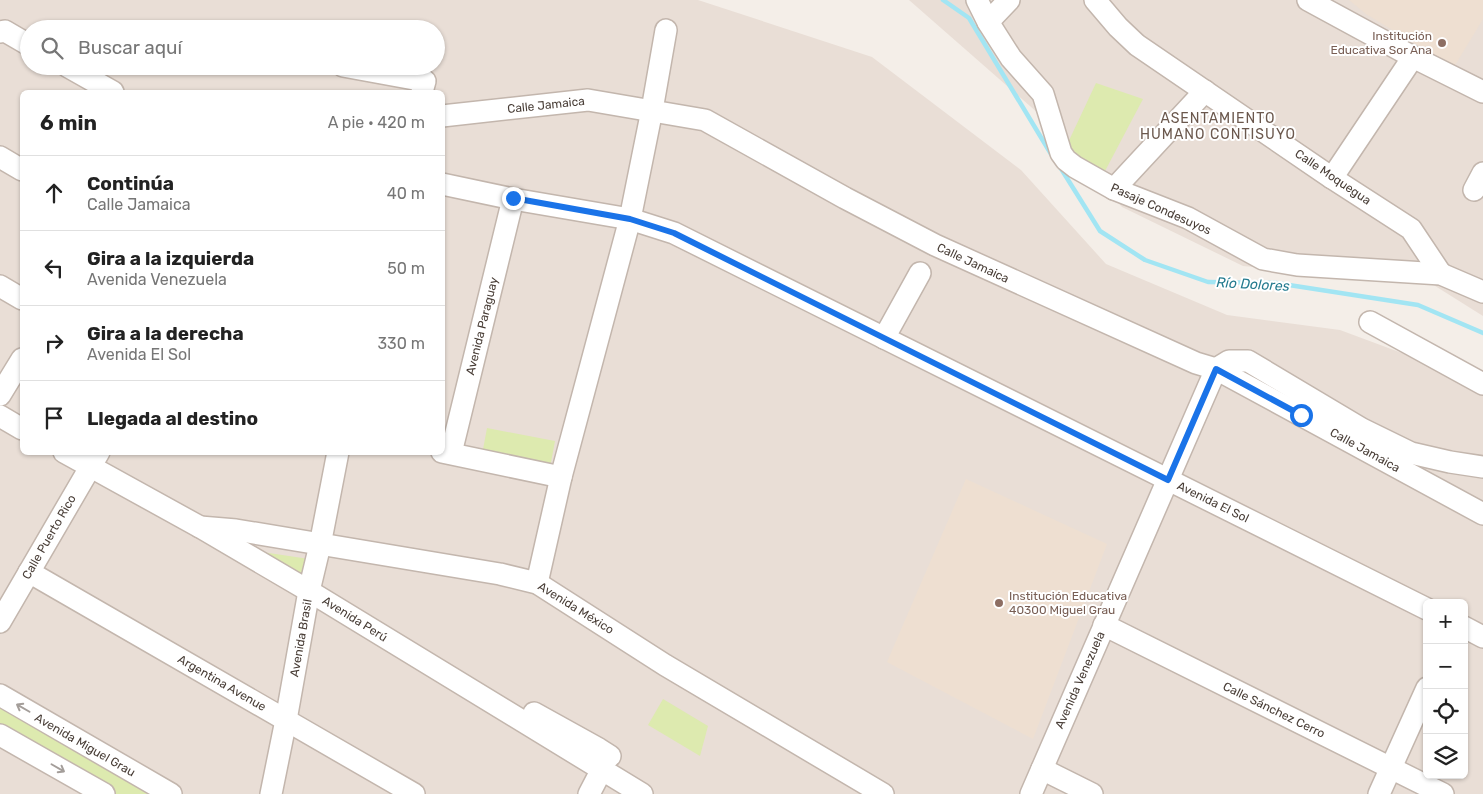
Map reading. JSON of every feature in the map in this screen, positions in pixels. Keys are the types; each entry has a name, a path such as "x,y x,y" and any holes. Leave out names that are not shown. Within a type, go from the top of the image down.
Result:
{"street":[{"name":"Pasaje Condesuyos","path":"977,0 988,22 1011,58 1043,94 1056,139 1066,160 1075,167 1114,189 1188,218 1263,259 1297,266 1441,274"},
{"path":"988,22 1009,0"},
{"name":"Calle Moquegua","path":"1095,0 1118,27 1138,45 1411,230 1441,274"},
{"path":"1308,0 1413,57 1483,92"},
{"path":"537,583 561,478 630,219 666,30"},
{"path":"0,32 5,31 20,40"},
{"path":"1332,178 1413,57"},
{"path":"83,75 109,90"},
{"path":"377,75 423,87"},
{"path":"1114,189 1205,91"},
{"name":"Calle Jamaica","path":"445,116 588,100 705,120 845,198 935,245 1187,359 1216,369 1483,514"},
{"path":"0,157 20,169"},
{"name":"Avenida El Sol","path":"445,185 630,219 674,233 1423,606"},
{"name":"Avenida Paraguay","path":"447,452 513,198"},
{"path":"884,338 920,273"},
{"path":"1441,274 1483,292"},
{"path":"0,286 20,298"},
{"path":"1370,322 1483,384"},
{"path":"1216,369 1229,361 1248,361 1362,429 1411,453 1483,467"},
{"path":"0,396 20,362"},
{"name":"Avenida Venezuela","path":"1031,794 1216,369"},
{"path":"0,416 20,428"},
{"path":"447,452 561,478"},
{"name":"Avenida Perú","path":"75,455 94,460 200,527 469,689 509,700 599,749 605,763"},
{"name":"Avenida Brasil","path":"271,794 309,591 337,455"},
{"name":"Calle Puerto Rico","path":"0,622 94,460"},
{"name":"Avenida México","path":"200,527 236,530 500,574 537,583 665,665 883,794"},
{"name":"Argentina Avenue","path":"29,572 414,794"},
{"name":"Calle Sánchez Cerro","path":"1104,625 1443,794"},
{"path":"1468,629 1483,636"},
{"path":"1379,794 1427,689"},
{"name":"Avenida Miguel Grau","path":"0,695 171,794"},
{"path":"0,735 104,794"},
{"path":"589,794 605,763 642,794"},
{"path":"1042,769 1092,794"}],"shaded area":[{"path":"0,0 698,0 872,57 1021,170 1106,264 1227,315 1340,330 1453,372 1483,388 1483,794 0,794"},
{"path":"909,0 1483,0 1483,316 1432,284 1243,266 1122,207 1039,114"},
{"name":"Institución Educativa Sor Ana","path":"1349,0 1483,0 1483,19 1454,67 1366,14"},
{"name":"Institución Educativa 40300 Miguel Grau","path":"966,479 1107,544 1033,739 887,662"}],"green space":[{"path":"1096,83 1143,99 1104,173 1065,149"},
{"path":"487,428 555,441 549,473 481,460"},
{"path":"249,550 309,559 304,585"},
{"path":"663,699 708,726 700,756 648,725"},
{"path":"0,706 154,794 116,794 0,727"}],"waterway":[{"name":"Río Dolores","path":"943,0 969,18 1051,154"},
{"name":"Río Dolores","path":"1060,167 1100,231 1145,260 1208,282 1276,283 1418,305 1483,333"}],"place":[{"name":"Institución Educativa Sor Ana","path":"1442,43"},
{"name":"Institución Educativa 40300 Miguel Grau","path":"999,603"}],"district":[{"name":"ASENTAMIENTO HUMANO CONTISUYO","path":"1218,126"}],"route":[{"path":"513,198 630,219 674,233 1168,480 1216,369 1301,415"}]}
